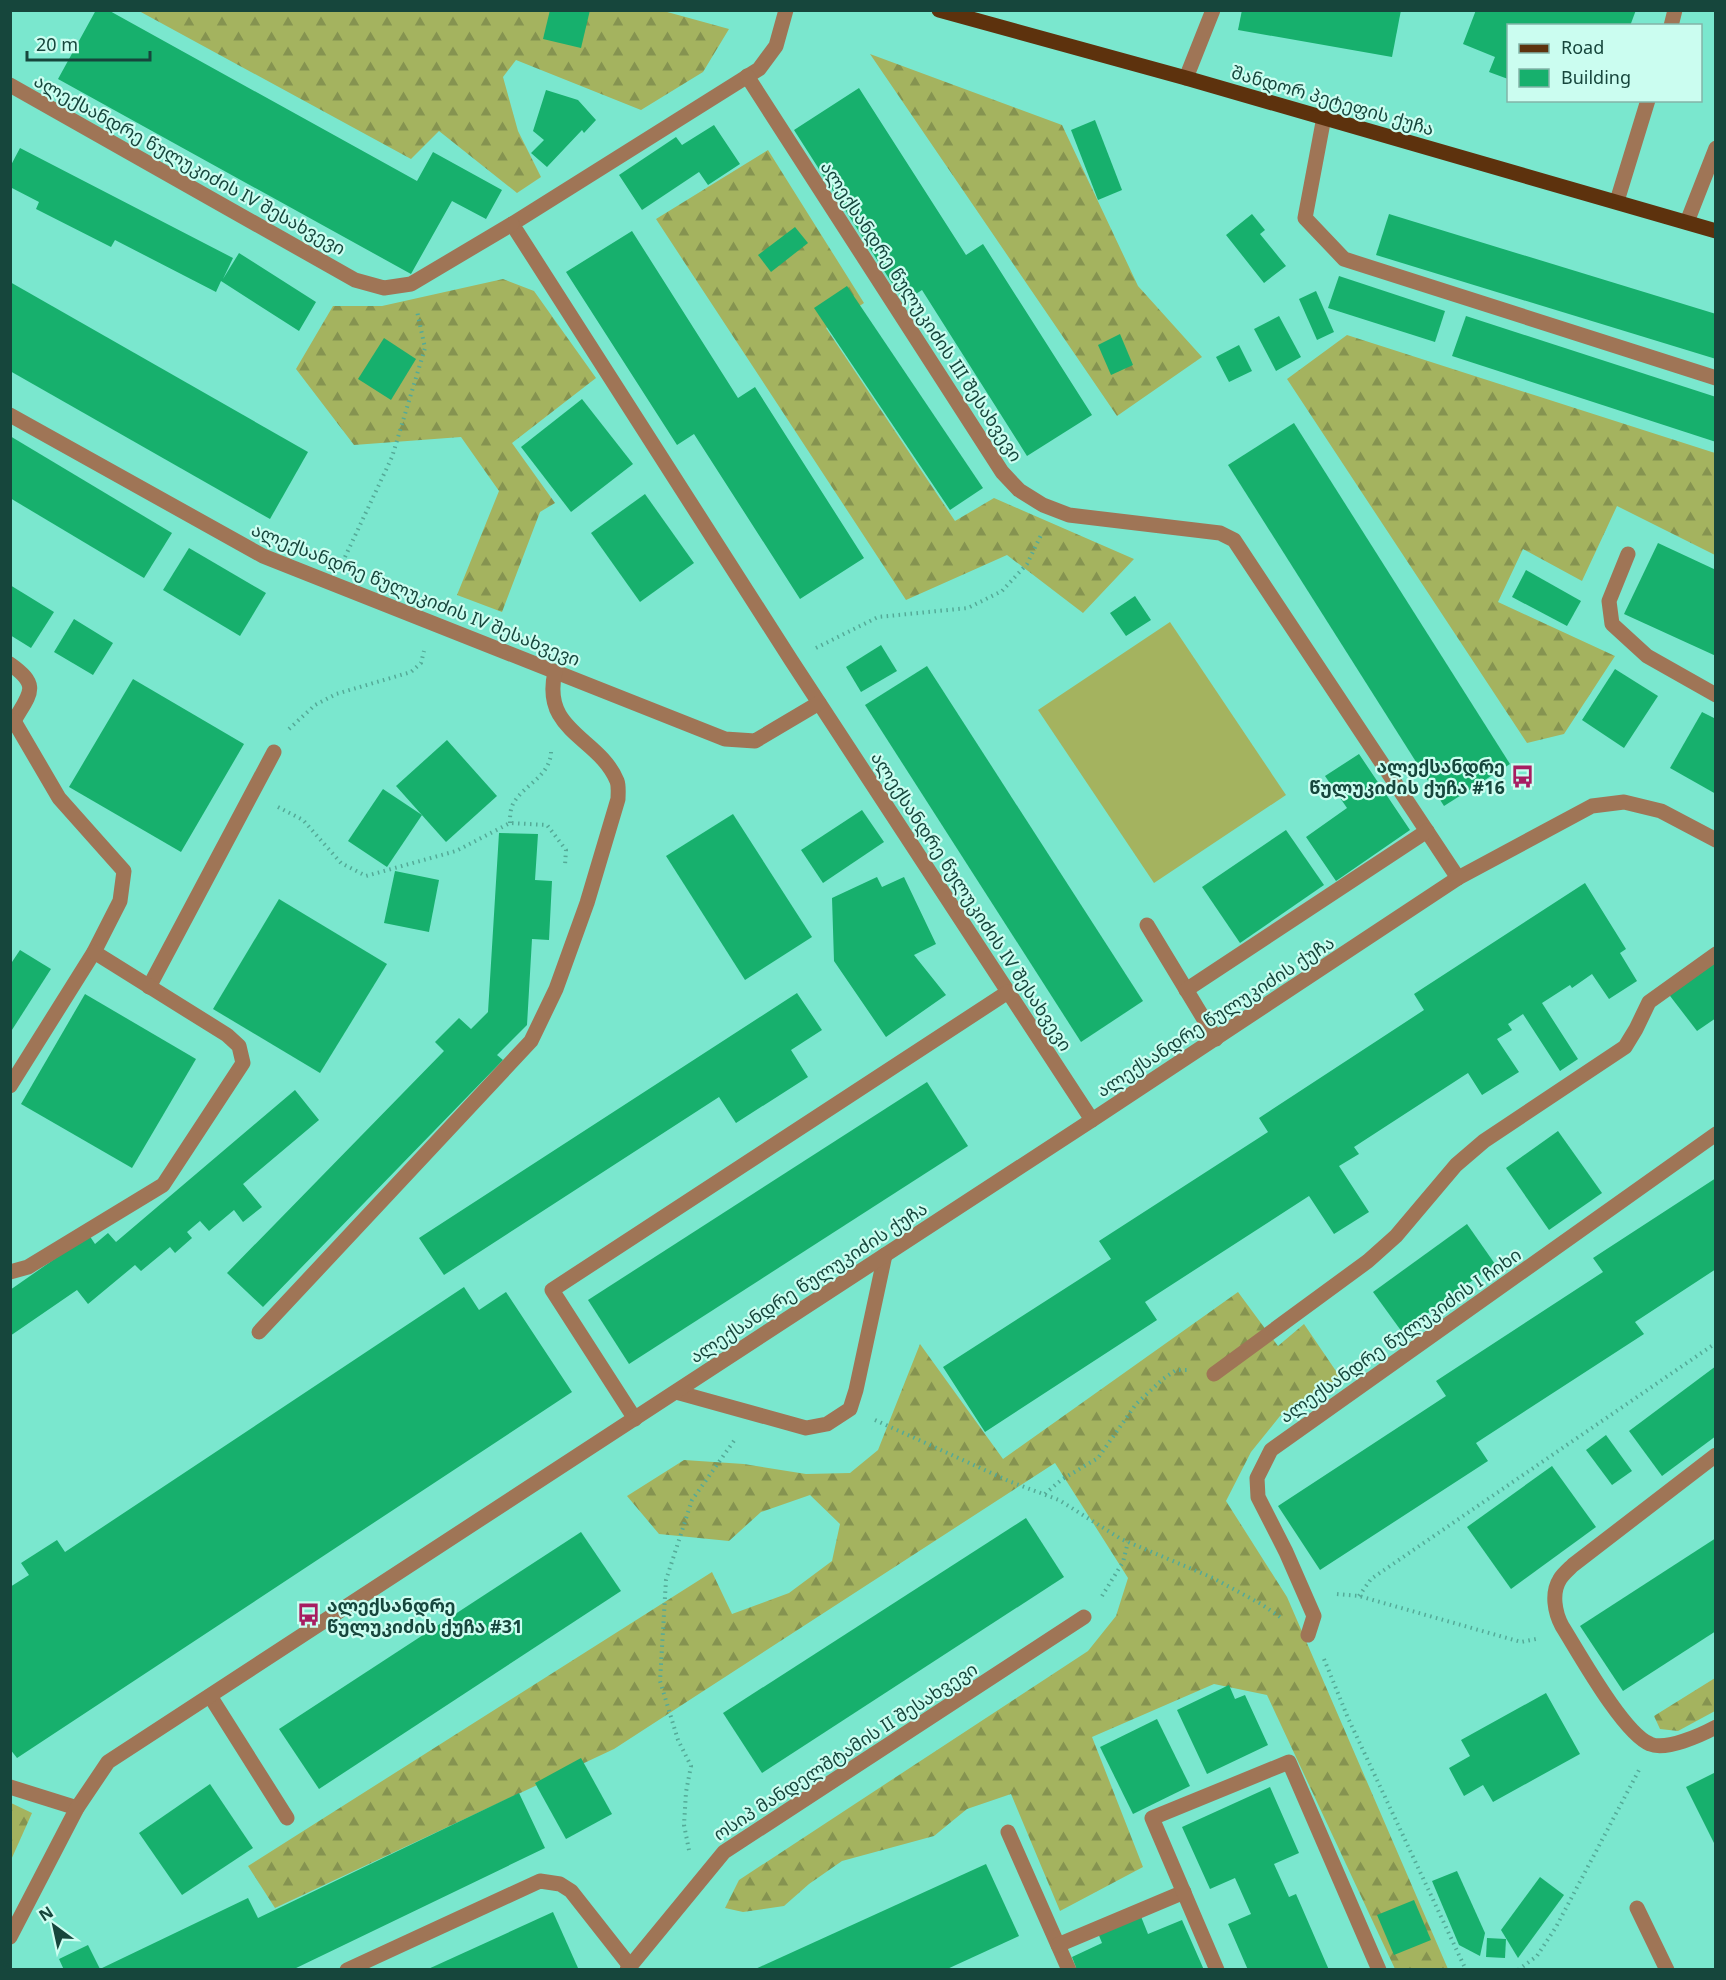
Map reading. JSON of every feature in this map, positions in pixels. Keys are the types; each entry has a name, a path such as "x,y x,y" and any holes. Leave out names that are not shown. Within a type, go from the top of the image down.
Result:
{"main road":[{"name":"შანდორ პეტეფის ქუჩა","path":"939,10 985,16 1186,78 1716,231"}],"street":[{"name":"ალექსანდრე წულუკიძის IV შესახვევი","path":"10,85 355,279 384,288 411,284 512,224 759,69 776,46 786,10"},
{"path":"1186,78 1213,10"},
{"name":"ალექსანდრე წულუკიძის III შესახვევი","path":"747,76 1002,472 1019,490 1068,515 1220,534 1234,540 1458,878"},
{"path":"1617,201 1647,102"},
{"path":"1323,117 1305,218 1344,258 1716,378"},
{"path":"1687,222 1716,148"},
{"name":"ალექსანდრე წულუკიძის IV შესახვევი","path":"512,224 791,660 1092,1120"},
{"name":"ალექსანდრე წულუკიძის IV შესახვევი","path":"10,415 262,556 725,740 755,741 819,703"},
{"path":"1628,554 1608,601 1612,624 1647,656 1716,695"},
{"path":"10,664 25,674 30,684 29,694 12,722 59,798 124,871 120,901 94,952 10,1086"},
{"path":"259,1332 531,1041 556,989 587,903 618,799 618,782 605,762 567,726 558,712 552,689 555,672"},
{"path":"150,987 273,752"},
{"name":"ალექსანდრე წულუკიძის ქუჩა","path":"10,1937 77,1808 108,1762 1216,1039 1458,878 1592,806 1624,802 1661,811 1716,840"},
{"path":"1186,990 1427,831"},
{"path":"1147,925 1216,1039"},
{"path":"10,1272 28,1267 163,1185 243,1063 239,1046 227,1035 94,952"},
{"path":"1214,1374 1368,1261 1396,1236 1456,1165 1484,1141 1625,1047 1649,1002 1716,954"},
{"path":"635,1419 552,1290 1008,992"},
{"name":"ალექსანდრე წულუკიძის I ჩიხი","path":"1308,1635 1314,1616 1307,1596 1258,1497 1257,1478 1271,1450 1716,1134"},
{"path":"676,1392 806,1428 826,1424 850,1408 856,1390 885,1255"},
{"path":"1716,1455 1573,1565 1558,1581 1554,1602 1558,1619 1615,1711 1638,1736 1650,1744 1668,1745 1700,1736 1716,1727"},
{"name":"ოსიპ მანდელშტამის II შესახვევი","path":"628,1968 724,1852 1084,1617"},
{"path":"210,1696 287,1818"},
{"path":"1216,1970 1152,1818 1289,1762 1379,1970"},
{"path":"10,1786 77,1808"},
{"path":"1008,1832 1069,1970"},
{"path":"347,1970 540,1881 560,1884 571,1891 628,1968"},
{"path":"1058,1945 1184,1892"},
{"path":"1637,1908 1667,1970"}],"path":[{"path":"332,584 392,457 425,348 411,284"},
{"path":"791,660 878,617 968,608 1002,591 1027,564 1053,509"},
{"path":"273,752 287,730 315,705 336,694 411,672 416,668 421,663 431,623"},
{"path":"510,823 511,807 521,792 534,784 550,761 552,736 558,712"},
{"path":"252,793 303,820 341,864 366,876 456,851 510,823 547,825 566,850 565,873"},
{"path":"1359,1596 1371,1579 1716,1343"},
{"path":"1044,1494 1061,1480 1098,1458 1136,1404 1163,1379 1176,1370 1190,1371 1203,1376 1214,1374"},
{"path":"850,1408 1011,1482 1059,1500 1128,1542 1213,1578 1261,1604 1308,1635 1321,1653 1348,1718 1466,1970"},
{"path":"703,1877 689,1854 684,1825 686,1792 691,1766 678,1740 660,1681 666,1580 692,1500 753,1413"},
{"path":"1084,1617 1107,1590 1123,1562 1128,1542"},
{"path":"1307,1596 1325,1593 1359,1596 1521,1642 1548,1636 1562,1626"},
{"path":"1518,1970 1537,1956 1557,1928 1637,1775 1650,1744"}],"green space":[{"path":"660,10 729,29 703,72 641,110 516,60 503,77 518,131 541,177 517,193 439,131 411,159 139,11"},
{"path":"870,54 1062,125 1138,286 1202,357 1117,416"},
{"path":"768,150 864,303 826,328 955,521 994,498 1134,559 1083,613 1007,555 906,600 656,219"},
{"path":"503,279 534,291 596,378 512,443 555,503 540,512 502,612 457,595 499,491 461,437 354,445 296,369 333,306 382,306"},
{"path":"1347,335 1715,453 1715,555 1617,506 1582,581 1523,549 1498,602 1615,656 1564,734 1527,743 1287,379"},
{"path":"1170,622 1286,795 1154,883 1038,710"},
{"path":"1238,1292 1278,1346 1304,1324 1340,1377 1280,1416 1251,1452 1226,1501 1287,1597 1448,1969 1395,1969 1267,1695 1214,1684 1092,1737 1143,1867 1060,1911 1011,1794 967,1809 934,1836 842,1861 809,1884 784,1906 743,1912 725,1908 739,1880 1088,1651 1116,1616 1128,1578 1055,1463 614,1749 275,1908 248,1866 712,1572 732,1614 789,1593 832,1561 840,1524 810,1495 761,1512 729,1541 659,1534 627,1496 684,1460 744,1464 806,1474 850,1473 878,1450 920,1344 1003,1459"},
{"path":"1715,1678 1715,1711 1678,1731 1660,1729 1654,1716"},
{"path":"10,1803 32,1813 11,1860"}],"building":[{"path":"96,10 108,10 417,181 433,152 502,190 486,219 452,201 411,274 58,79"},
{"path":"550,10 590,10 581,48 543,39"},
{"path":"1242,10 1401,10 1392,57 1238,30"},
{"path":"1476,10 1636,10 1631,24 1507,24 1507,79 1489,72 1495,57 1463,44"},
{"path":"859,88 966,255 983,244 1092,415 1027,456 922,290 904,302 794,130"},
{"path":"546,90 578,100 596,120 584,133 582,130 547,167 531,153 544,140 533,131"},
{"path":"1095,120 1122,190 1098,200 1071,130"},
{"path":"714,125 740,164 708,185 699,172 642,210 619,175 676,137 682,145"},
{"path":"20,148 233,258 223,279 239,253 316,302 299,331 221,281 216,292 115,240 111,247 36,209 39,202 10,187 10,167"},
{"path":"1252,214 1265,230 1260,234 1286,266 1264,283 1226,235"},
{"path":"1389,214 1716,314 1716,359 1376,255"},
{"path":"795,227 808,243 771,272 758,255"},
{"path":"632,231 738,398 755,387 864,558 800,599 694,434 677,445 566,272"},
{"path":"1339,276 1445,311 1435,342 1328,308"},
{"path":"10,282 308,452 270,519 10,371"},
{"path":"847,286 983,488 950,510 814,308"},
{"path":"1316,291 1334,332 1317,340 1299,299"},
{"path":"1279,316 1301,357 1276,371 1254,329"},
{"path":"1466,316 1716,397 1716,442 1452,356"},
{"path":"1120,334 1133,365 1111,375 1098,345"},
{"path":"384,338 416,359 391,400 358,379"},
{"path":"1239,345 1252,371 1229,382 1216,357"},
{"path":"582,399 633,464 571,512 521,447"},
{"path":"1294,423 1510,764 1444,806 1228,465"},
{"path":"10,436 172,533 144,578 10,498"},
{"path":"645,494 694,563 640,602 591,533"},
{"path":"1658,543 1716,570 1716,656 1624,614"},
{"path":"189,548 266,593 240,636 163,590"},
{"path":"1526,570 1581,601 1567,626 1512,597"},
{"path":"10,585 54,612 31,648 10,635"},
{"path":"1135,596 1151,620 1126,636 1110,613"},
{"path":"74,619 113,643 93,675 54,652"},
{"path":"881,645 897,671 861,692 846,667"},
{"path":"927,666 1143,1001 1081,1042 865,705"},
{"path":"1615,669 1658,696 1624,748 1582,720"},
{"path":"133,679 244,744 181,852 69,787"},
{"path":"1702,712 1716,719 1716,794 1670,768"},
{"path":"447,740 497,796 446,842 396,786"},
{"path":"1359,754 1410,830 1336,881 1306,837 1347,808 1325,776"},
{"path":"383,789 422,815 387,867 348,841"},
{"path":"862,810 884,842 823,883 801,850"},
{"path":"733,814 812,937 745,980 666,856"},
{"path":"1286,830 1324,885 1240,943 1202,887"},
{"path":"499,833 538,834 535,880 552,881 549,940 532,939 527,1025 497,1055 503,1060 263,1307 227,1273 444,1051 435,1042 459,1018 471,1029 488,1012"},
{"path":"395,871 439,880 429,932 384,923"},
{"path":"877,877 882,887 904,877 936,944 914,955 946,995 886,1037 834,961 832,898"},
{"path":"1585,883 1626,949 1620,953 1637,981 1609,999 1592,974 1572,988 1570,985 1542,1003 1578,1059 1560,1071 1523,1014 1508,1024 1512,1030 1497,1039 1519,1072 1482,1095 1468,1073 1354,1147 1359,1154 1339,1166 1369,1212 1334,1234 1309,1196 1145,1302 1157,1320 985,1432 943,1367 1111,1259 1099,1241 1268,1132 1259,1118 1424,1010 1414,994"},
{"path":"279,899 387,964 320,1073 213,1009"},
{"path":"20,950 51,969 10,1033 10,965"},
{"path":"1716,958 1716,1018 1697,1031 1667,992"},
{"path":"797,993 822,1030 791,1050 808,1077 736,1123 719,1097 444,1275 419,1238"},
{"path":"85,994 196,1059 132,1168 21,1104"},
{"path":"927,1082 968,1146 629,1364 588,1300"},
{"path":"295,1090 319,1120 243,1184 262,1207 243,1222 234,1210 209,1231 200,1221 187,1232 192,1238 175,1253 170,1247 141,1271 135,1265 88,1304 77,1290 10,1336 10,1290 89,1235 95,1244 108,1233 116,1242"},
{"path":"1558,1131 1602,1193 1549,1230 1506,1168"},
{"path":"1716,1178 1716,1269 1635,1322 1644,1334 1476,1443 1488,1461 1320,1570 1278,1506 1446,1396 1436,1381 1603,1272 1593,1258"},
{"path":"1467,1224 1495,1264 1402,1332 1373,1292"},
{"path":"464,1287 479,1310 506,1292 572,1392 17,1758 10,1749 10,1587 29,1575 21,1563 57,1540 65,1552"},
{"path":"1716,1366 1716,1436 1662,1476 1629,1431"},
{"path":"1606,1435 1632,1471 1612,1485 1586,1450"},
{"path":"1552,1466 1596,1527 1511,1589 1467,1527"},
{"path":"1026,1518 1064,1577 762,1773 723,1713"},
{"path":"581,1532 621,1591 319,1789 279,1729"},
{"path":"1716,1538 1716,1631 1623,1691 1580,1626"},
{"path":"1229,1685 1235,1699 1245,1695 1268,1745 1207,1774 1177,1710"},
{"path":"1546,1693 1580,1754 1493,1802 1483,1785 1464,1796 1449,1768 1470,1756 1461,1740"},
{"path":"1157,1719 1190,1786 1133,1814 1100,1747"},
{"path":"581,1758 612,1814 566,1839 535,1783"},
{"path":"1716,1772 1716,1847 1686,1787"},
{"path":"210,1784 253,1848 182,1895 139,1833"},
{"path":"1270,1787 1299,1853 1274,1864 1289,1897 1296,1894 1329,1970 1248,1970 1228,1924 1251,1914 1235,1878 1210,1889 1182,1827"},
{"path":"519,1793 545,1848 292,1970 64,1970 59,1959 88,1945 100,1969 248,1898 258,1918"},
{"path":"986,1864 1019,1936 945,1970 753,1970"},
{"path":"1457,1871 1485,1933 1480,1956 1459,1945 1432,1881"},
{"path":"1540,1877 1564,1895 1518,1958 1501,1930"},
{"path":"1414,1900 1431,1940 1394,1955 1377,1915"},
{"path":"553,1912 578,1968 574,1970 426,1970"},
{"path":"1140,1914 1148,1934 1182,1920 1204,1970 1077,1970 1072,1957 1102,1943 1098,1933"},
{"path":"1487,1938 1506,1939 1505,1958 1486,1957"}],"place":[{"name":"ალექსანდრე წულუკიძის ქუჩა #16","path":"1523,776"},
{"name":"ალექსანდრე წულუკიძის ქუჩა #31","path":"309,1615"}]}
